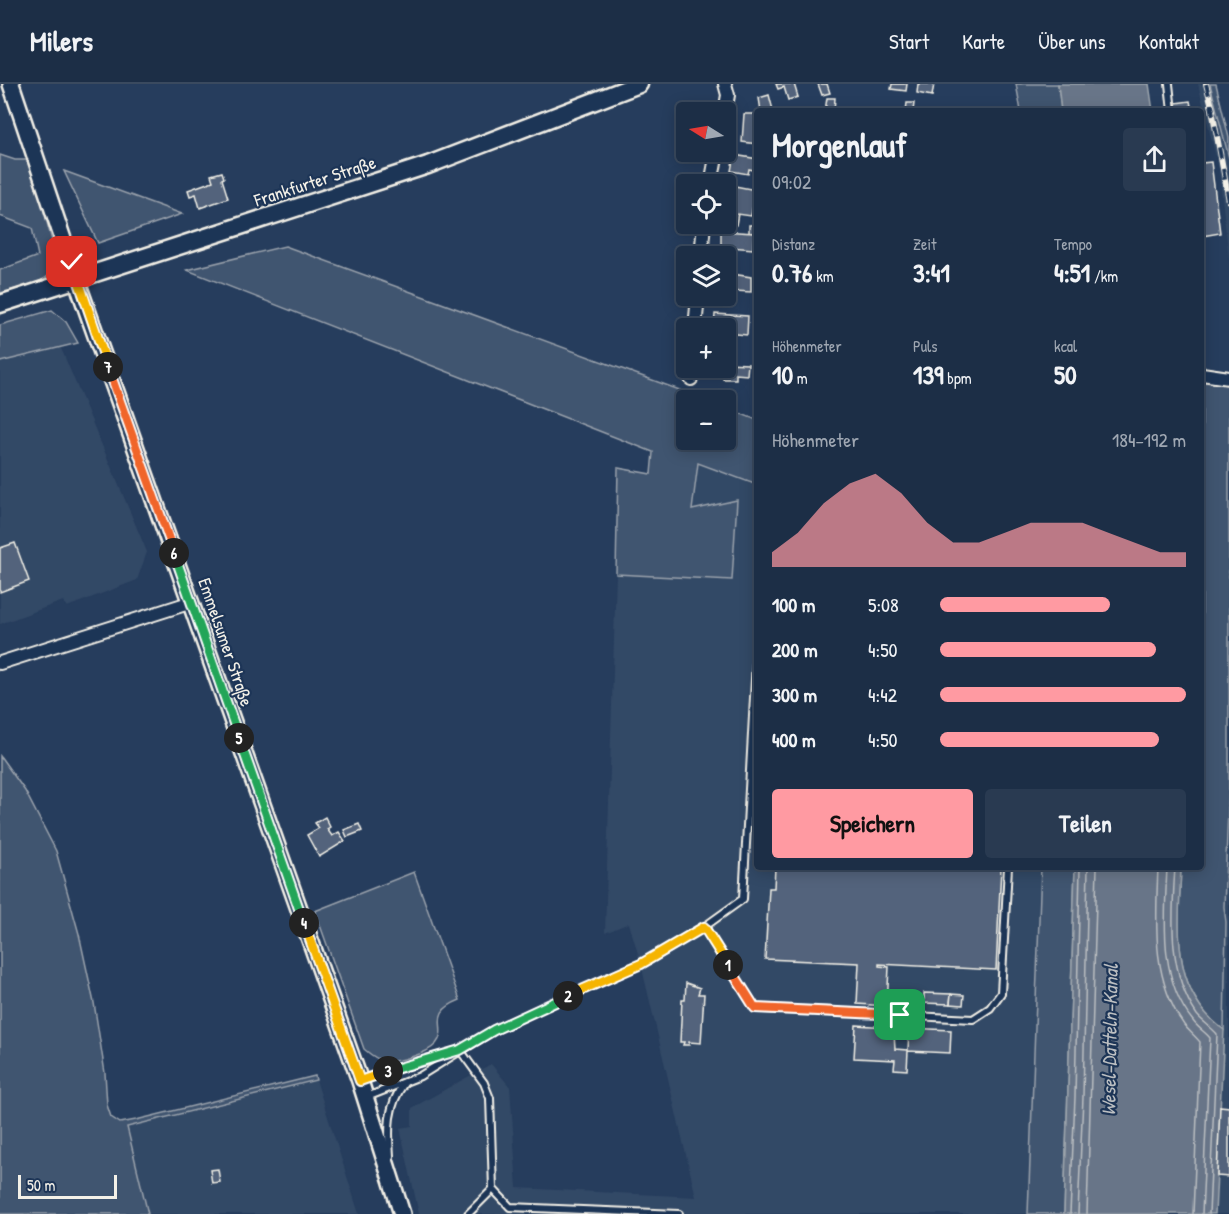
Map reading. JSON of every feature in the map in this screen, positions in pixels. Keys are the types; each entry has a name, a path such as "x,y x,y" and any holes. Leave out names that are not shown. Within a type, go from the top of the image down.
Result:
{"main road":[{"name":"Frankfurter Straße","path":"0,304 428,165 639,84"}],"street":[{"name":"Emmelsumer Straße","path":"11,84 360,1081 402,1214"},
{"path":"728,102 729,86"},
{"path":"1204,374 1229,378"},
{"path":"0,663 192,602"}],"lane":[{"path":"1169,84 1172,108"},
{"path":"365,1098 405,1083 441,1064 494,1030 641,964 704,927 743,899 754,697"},
{"path":"704,927 755,1008 973,1019 990,1008 1001,993 1008,870"},
{"path":"360,1081 460,1050"},
{"path":"460,1050 484,1083 490,1098 493,1189 510,1207 679,1214"},
{"path":"391,1181 388,1126 390,1112 394,1100 405,1083"},
{"path":"468,1214 493,1189"}],"shaded area":[{"path":"1016,84 1058,84 1061,108 1020,108"},
{"path":"1198,84 1210,84 1229,158 1229,259 1219,170"},
{"path":"1210,84 1216,84 1229,138 1229,158"},
{"path":"0,155 15,160 30,160 57,259 55,267 43,279 0,293 0,270 38,256 32,228 0,216"},
{"path":"64,171 182,214 98,243"},
{"path":"285,246 680,390 676,390 676,450 736,450 736,412 754,419 754,484 698,463 692,510 737,500 732,580 616,574 618,468 651,474 653,452 187,270"},
{"path":"52,310 66,322 78,343 0,362 0,325"},
{"path":"60,346 147,552 137,580 67,607 63,601 0,624 0,362"},
{"path":"1204,381 1229,384 1229,786 1224,907 1226,922 1224,1030 1206,1014 1194,996 1186,976 1181,956 1179,912 1181,870 1204,870"},
{"path":"698,462 754,484 754,870 1041,870 1028,1214 419,1214 400,1128 412,1126 412,1108 491,1064 510,1087 517,1188 696,1197 641,964 629,923 605,933 616,574 732,580 737,500 692,510"},
{"path":"0,756 25,791 56,851 79,934 94,1003 105,1073 107,1105 111,1117 120,1123 136,1120 315,1076 316,1080 127,1127 148,1214 0,1214"},
{"path":"1229,786 1229,1214 1215,1214 1224,1030 1226,922 1224,907"},
{"path":"1041,870 1075,870 1064,1214 1028,1214"},
{"path":"414,872 460,1000 443,1010 440,1021 440,1038 432,1048 411,1057 384,1061 375,1058 364,1049 315,911"},
{"path":"316,1080 359,1214 148,1214 126,1127"}],"water":[{"path":"1058,84 1149,84 1153,108 1061,108"},
{"name":"Wesel-Datteln-Kanal","path":"1075,870 1181,870 1179,934 1186,976 1194,996 1206,1014 1224,1030 1215,1214 1064,1214"}],"building":[{"path":"776,84 794,84 798,97 788,100 784,87 778,89"},
{"path":"818,84 827,84 830,93 822,95"},
{"path":"892,84 907,84 906,91 891,89"},
{"path":"918,84 934,84 932,96 917,93"},
{"path":"769,95 772,108 761,108 759,98"},
{"path":"827,98 835,98 834,108 825,108"},
{"path":"1190,101 1191,108 1177,108 1176,103"},
{"path":"907,103 914,103 913,108 906,108"},
{"path":"744,114 754,114 754,144 742,142"},
{"path":"736,155 754,158 754,170 749,169 748,174 731,171 733,162 736,162"},
{"path":"1211,162 1220,233 1204,236 1204,163"},
{"path":"222,172 228,198 200,208 196,194 190,196 188,190 213,181 211,175"},
{"path":"736,186 754,190 751,216 738,214 736,225"},
{"path":"749,225 754,225 754,233 749,233"},
{"path":"754,233 753,249 721,246 721,234"},
{"path":"736,275 751,277 751,292 736,291"},
{"path":"715,314 748,316 747,335 736,334 736,318 715,318"},
{"path":"736,363 748,364 747,375 736,374"},
{"path":"15,543 29,581 0,592 0,548"},
{"path":"325,817 330,827 327,829 332,836 339,832 345,841 319,857 307,835 319,828 315,823"},
{"path":"359,824 362,831 347,837 344,830"},
{"path":"775,870 1001,870 996,970 879,964 879,966 889,967 887,1006 857,1004 859,963 765,959 769,888 774,888"},
{"path":"686,983 700,988 698,994 704,994 701,1043 689,1042 689,1045 683,1045 684,1042 680,1042 682,1000 685,1000"},
{"path":"891,991 906,992 906,1007 891,1006"},
{"path":"924,993 951,994 950,1004 924,1003"},
{"path":"951,994 964,995 963,1005 950,1004"},
{"path":"856,1025 888,1027 887,1033 894,1033 895,1049 908,1050 909,1028 951,1030 950,1053 908,1051 907,1070 894,1069 895,1060 854,1058"},
{"path":"1220,1106 1229,1107 1229,1177 1217,1176"},
{"path":"218,1169 220,1182 212,1183 210,1170"}],"railway":[{"path":"1206,84 1213,110"},
{"path":"1211,104 1229,201"}],"route":[{"path":"72,262 82,296 360,1081 460,1050 494,1030 641,964 704,927 755,1008 900,1015"}]}
